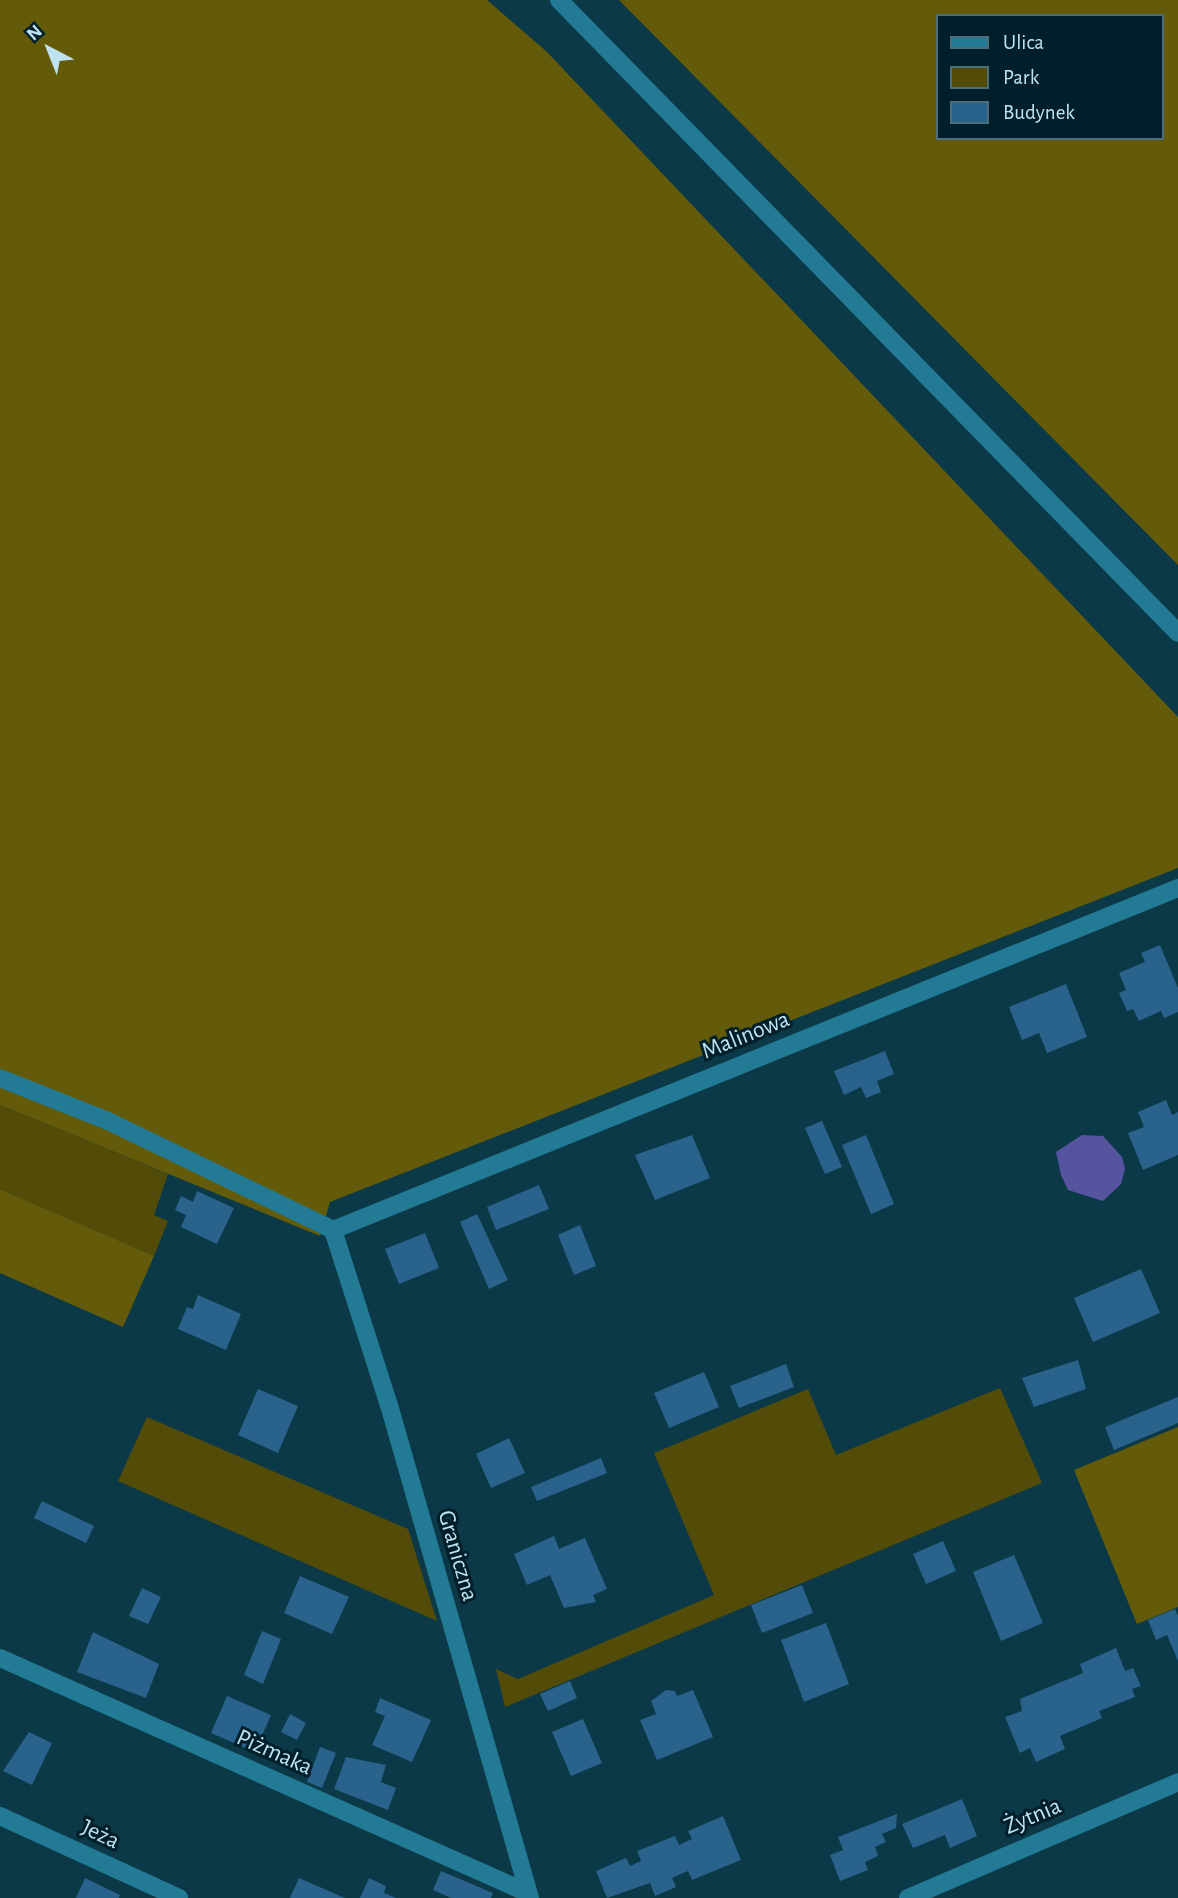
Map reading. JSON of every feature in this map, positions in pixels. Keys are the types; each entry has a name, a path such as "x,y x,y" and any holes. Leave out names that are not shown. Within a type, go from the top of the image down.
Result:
{"street":[{"path":"559,0 1178,634"},
{"name":"Malinowa","path":"333,1230 1178,888"},
{"path":"0,1078 108,1121 333,1230"},
{"name":"Graniczna","path":"333,1230 388,1405 529,1895"},
{"name":"Piżmaka","path":"0,1658 529,1895"},
{"name":"Żytnia","path":"908,1898 1178,1782"},
{"name":"Jeża","path":"0,1816 179,1898"}],"green space":[{"path":"0,1105 168,1174 154,1215 168,1221 154,1256 0,1189"},
{"path":"1000,1388 1042,1483 505,1707 496,1669 518,1679 714,1595 654,1453 808,1389 836,1455"},
{"path":"147,1417 408,1529 437,1621 118,1481"}],"shaded area":[{"path":"0,0 487,0 546,51 1178,717 1178,868 330,1202 320,1236 0,1105"},
{"path":"619,0 1178,0 1178,565"},
{"path":"1082,1135 1103,1136 1122,1157 1125,1169 1121,1184 1103,1201 1068,1190 1061,1175 1056,1152"},
{"path":"0,1189 154,1256 123,1327 0,1273"},
{"path":"1178,1427 1178,1607 1137,1624 1074,1470"}],"building":[{"path":"1160,945 1178,988 1178,1012 1164,1018 1161,1011 1139,1021 1133,1009 1127,1011 1119,993 1126,990 1119,973 1145,962 1141,953"},
{"path":"1066,984 1087,1037 1047,1053 1039,1033 1022,1040 1009,1007"},
{"path":"885,1051 894,1074 877,1081 881,1092 866,1098 861,1087 844,1095 834,1071"},
{"path":"1166,1100 1172,1115 1178,1112 1178,1155 1143,1170 1128,1133 1144,1127 1138,1112"},
{"path":"822,1121 842,1167 825,1174 805,1128"},
{"path":"692,1135 710,1178 655,1200 635,1155"},
{"path":"866,1135 894,1204 871,1214 842,1145"},
{"path":"539,1185 549,1209 496,1230 487,1207"},
{"path":"197,1191 234,1208 217,1244 181,1227 186,1215 175,1210 181,1196 193,1202"},
{"path":"477,1214 508,1280 489,1289 460,1222"},
{"path":"580,1225 596,1266 574,1275 558,1235"},
{"path":"425,1233 439,1268 399,1284 385,1249"},
{"path":"1141,1269 1160,1313 1093,1342 1074,1298"},
{"path":"198,1295 241,1314 226,1350 178,1329 187,1307 193,1309"},
{"path":"1078,1360 1086,1389 1034,1407 1022,1378"},
{"path":"786,1364 794,1387 739,1408 730,1386"},
{"path":"704,1372 719,1407 669,1428 654,1393"},
{"path":"258,1389 298,1406 278,1453 238,1435"},
{"path":"1178,1397 1178,1423 1114,1450 1105,1427"},
{"path":"509,1438 525,1473 491,1488 476,1454"},
{"path":"601,1458 607,1473 537,1501 531,1487"},
{"path":"42,1501 94,1526 86,1543 34,1518"},
{"path":"554,1536 559,1549 585,1538 607,1589 593,1595 596,1602 564,1608 550,1575 527,1585 514,1554"},
{"path":"943,1541 956,1571 926,1584 913,1554"},
{"path":"1014,1555 1043,1623 1001,1641 973,1572"},
{"path":"300,1576 349,1597 332,1634 284,1613"},
{"path":"802,1585 813,1613 762,1633 751,1605"},
{"path":"142,1588 161,1597 148,1624 129,1616"},
{"path":"1175,1609 1178,1616 1178,1661 1167,1635 1156,1640 1148,1620"},
{"path":"826,1623 849,1684 804,1702 781,1640"},
{"path":"262,1631 281,1639 263,1684 244,1675"},
{"path":"93,1632 159,1664 146,1698 77,1672"},
{"path":"1116,1648 1125,1671 1133,1668 1141,1686 1132,1689 1135,1697 1099,1711 1102,1718 1060,1736 1065,1749 1036,1762 1030,1748 1020,1753 1005,1717 1022,1711 1020,1699 1083,1673 1080,1664"},
{"path":"570,1681 577,1698 548,1711 540,1694"},
{"path":"666,1690 675,1691 677,1696 693,1690 713,1737 657,1760 640,1720 656,1714 651,1701"},
{"path":"227,1696 271,1715 255,1752 211,1733"},
{"path":"380,1698 431,1720 412,1762 372,1745 385,1716 375,1712"},
{"path":"290,1714 306,1723 297,1740 281,1732"},
{"path":"583,1719 602,1763 571,1776 552,1732"},
{"path":"29,1732 52,1743 32,1785 3,1771"},
{"path":"320,1747 336,1753 322,1788 307,1782"},
{"path":"346,1757 386,1765 381,1782 396,1788 388,1810 334,1789"},
{"path":"962,1799 977,1836 950,1848 945,1835 913,1848 902,1824"},
{"path":"897,1814 896,1828 882,1834 886,1842 875,1847 878,1856 865,1862 868,1870 840,1881 830,1855 843,1850 838,1837"},
{"path":"723,1816 741,1860 692,1880 688,1871 672,1878 676,1887 655,1896 650,1883 607,1898 596,1871 626,1858 630,1866 641,1861 637,1851 675,1836 679,1845 692,1839 688,1831"},
{"path":"441,1871 493,1893 491,1898 451,1898 433,1890"},
{"path":"85,1878 120,1895 119,1898 76,1898"},
{"path":"299,1878 338,1895 345,1898 290,1898"},
{"path":"369,1878 386,1886 384,1893 396,1898 360,1898"}]}
